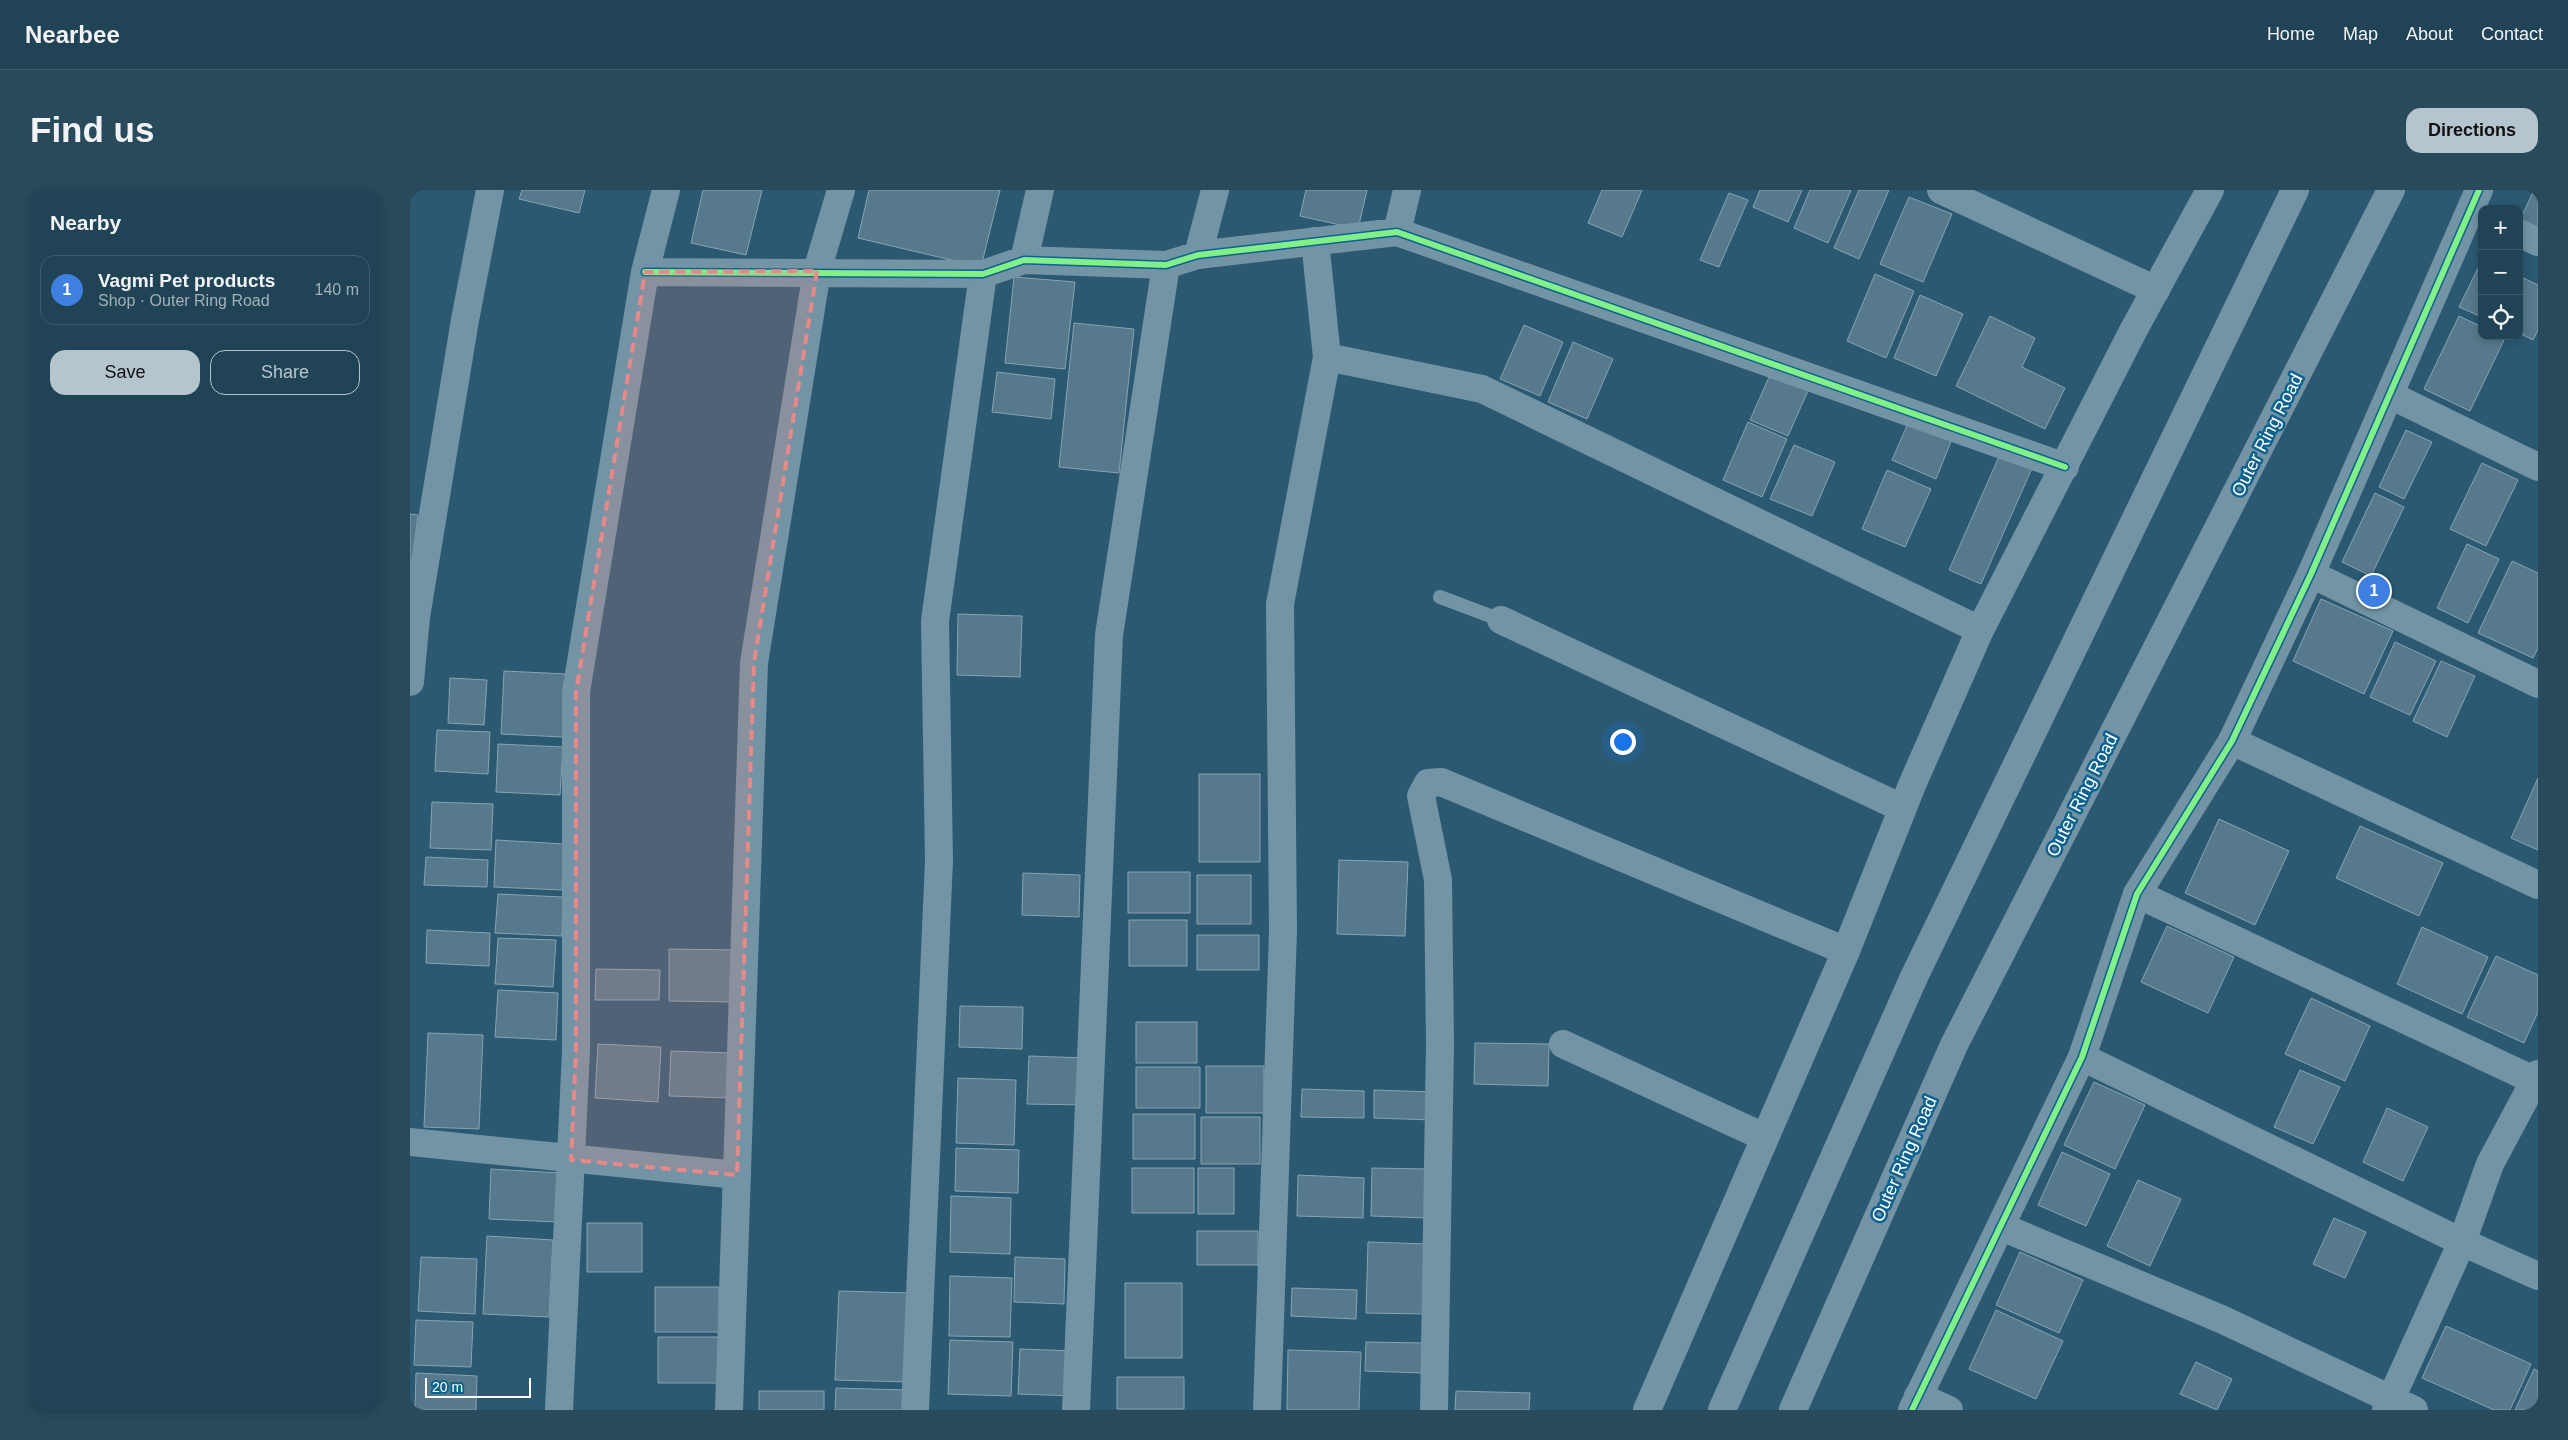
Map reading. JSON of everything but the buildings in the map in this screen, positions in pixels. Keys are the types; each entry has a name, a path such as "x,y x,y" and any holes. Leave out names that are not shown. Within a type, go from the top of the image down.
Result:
{"highway":[{"path":"1722,1410 1914,977 2295,190"},
{"name":"Outer Ring Road","path":"1793,1410 1954,1045 2391,190"}],"street":[{"path":"410,682 416,617 465,320 490,190"},
{"path":"559,1410 576,1051 576,692 645,272 666,190"},
{"path":"729,1410 754,662 817,271 841,190"},
{"path":"1024,260 1040,190"},
{"path":"1198,255 1215,190"},
{"path":"1397,232 1407,190"},
{"path":"1940,190 2156,290"},
{"path":"1647,1410 1846,952 1902,808 1980,630 2156,290 2210,190"},
{"path":"1948,1410 1915,1403 2002,1227 2082,1057 2137,894 2232,741 2311,574 2477,204"},
{"path":"645,272 817,271 983,274 1024,260 1166,266 1198,255 1397,232 2065,467"},
{"path":"2523,234 2538,242"},
{"path":"1267,1410 1283,931 1280,604 1327,357 1316,241"},
{"path":"1076,1410 1109,636 1166,266"},
{"path":"915,1410 939,860 935,621 983,274"},
{"path":"1327,357 1482,389 1980,630"},
{"path":"2390,395 2538,467"},
{"path":"2311,574 2538,684"},
{"path":"1501,620 1902,808"},
{"path":"2232,741 2538,885"},
{"path":"1434,1410 1440,1044 1438,880 1421,796 1428,783 1441,782 1846,952"},
{"path":"2002,1227 2221,1319 2397,1407 2462,1242 2490,1164 2537,1079 2137,894"},
{"path":"1562,1044 1764,1137"},
{"path":"2082,1057 2462,1242 2538,1276"},
{"path":"410,1142 571,1160 737,1175"}],"lane":[{"path":"1440,597 1501,620"}],"highlighted area":[{"path":"817,271 754,663 737,1175 571,1160 576,1051 576,692 645,272"}],"cycle path":[{"path":"1912,1410 2082,1057 2137,894 2232,741 2311,574 2479,190"},
{"path":"645,272 983,274 1024,260 1166,265 1198,255 1397,232 2065,467"}],"place":[{"name":"Vagmi Pet products","path":"2374,591"}]}
